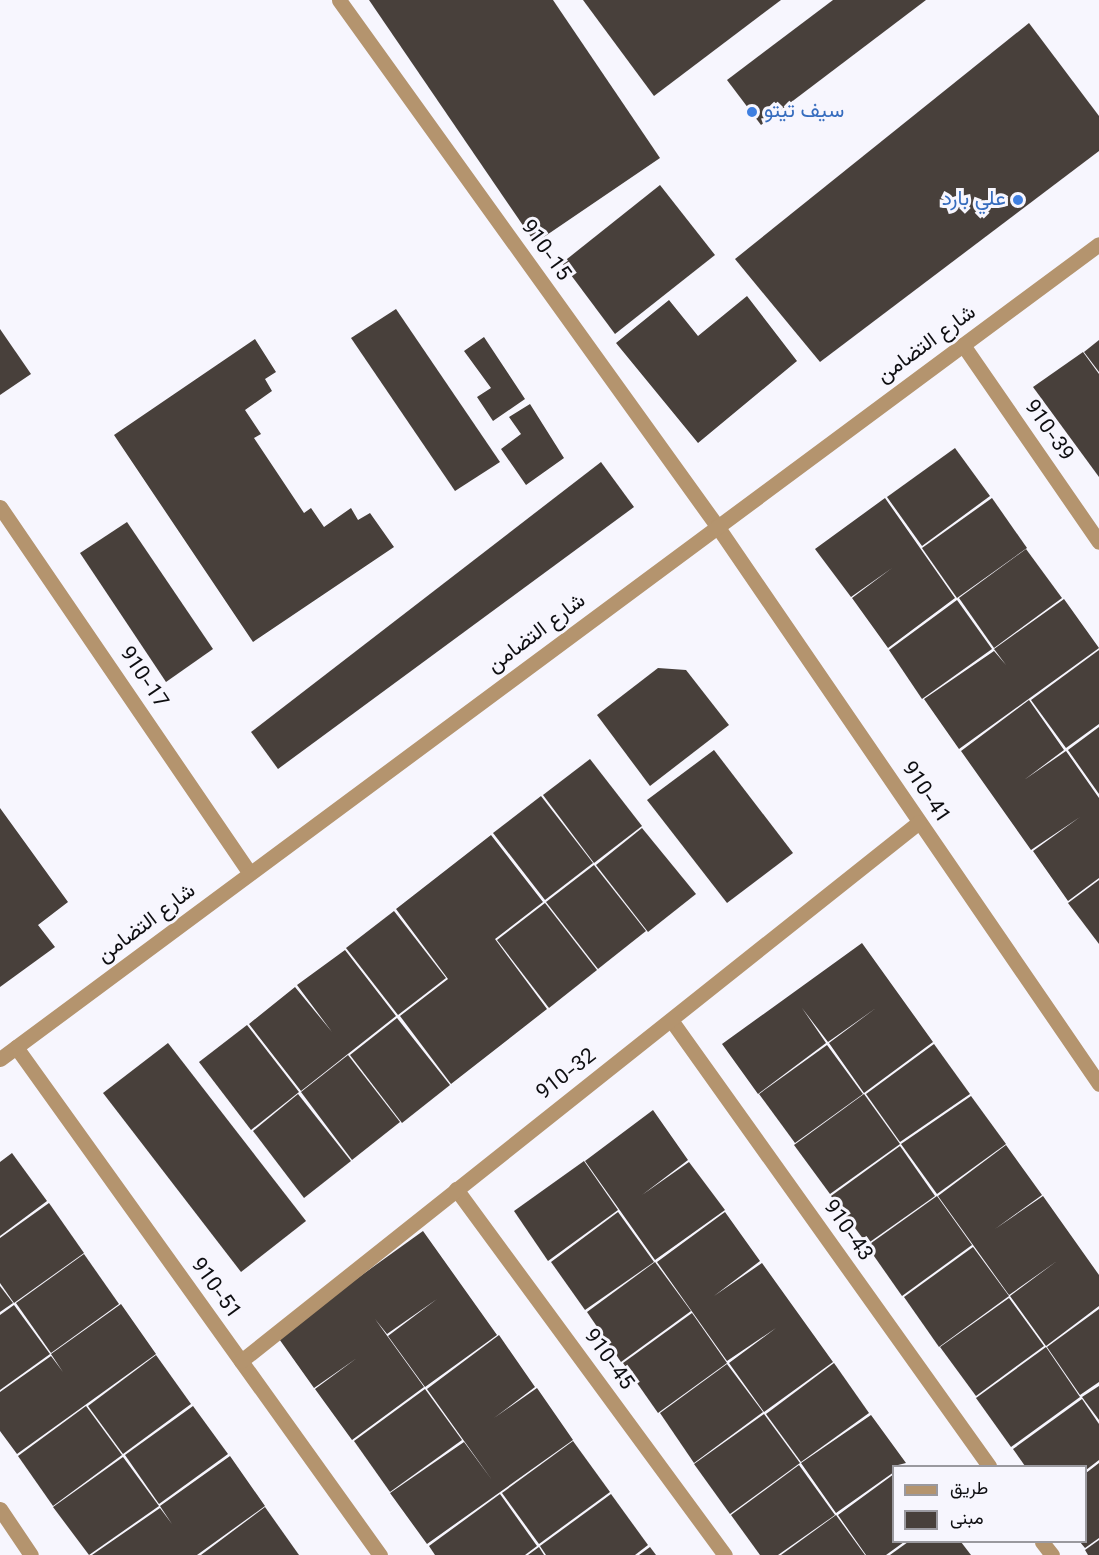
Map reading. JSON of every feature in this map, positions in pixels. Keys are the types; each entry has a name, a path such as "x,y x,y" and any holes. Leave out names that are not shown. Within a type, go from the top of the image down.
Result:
{"street":[{"name":"910-15","path":"339,0 717,526"},
{"name":"شارع التضامن","path":"0,1059 1099,244"},
{"name":"910-39","path":"963,345 1099,542"},
{"name":"910-17","path":"0,507 250,873"},
{"name":"910-41","path":"717,526 1099,1084"},
{"name":"910-32","path":"241,1361 919,822"},
{"name":"910-43","path":"671,1020 988,1465"},
{"name":"910-51","path":"16,1047 380,1555"},
{"name":"910-45","path":"456,1189 725,1555"},
{"path":"0,1509 31,1555"},
{"path":"1043,1543 1052,1555"}],"building":[{"path":"369,0 553,0 660,158 535,243"},
{"path":"583,0 781,0 654,96"},
{"path":"833,0 926,0 761,125 727,80"},
{"path":"1029,23 1099,116 1099,151 820,362 735,259"},
{"path":"660,185 715,255 615,334 562,263"},
{"path":"747,296 797,361 698,443 616,343 669,300 698,336"},
{"path":"396,309 500,462 455,491 351,338"},
{"path":"0,329 31,374 0,395"},
{"path":"484,337 525,399 493,421 477,397 491,388 464,351"},
{"path":"255,339 276,372 265,379 272,391 245,410 261,434 254,438 304,513 311,508 324,527 351,508 358,520 370,513 394,547 253,642 114,435"},
{"path":"1099,340 1099,372 1084,352"},
{"path":"1083,352 1099,374 1099,477 1033,387"},
{"path":"530,404 564,458 526,485 501,449 521,434 509,417"},
{"path":"955,448 990,496 922,546 887,497"},
{"path":"601,462 634,507 278,769 251,732"},
{"path":"885,498 955,598 888,648 852,598 892,568 851,597 815,549"},
{"path":"992,498 1027,548 957,598 922,548"},
{"path":"127,522 213,649 166,682 80,553"},
{"path":"1026,549 1062,598 994,648 959,598"},
{"path":"1064,599 1099,648 959,749 924,699 994,651 1006,665 994,649"},
{"path":"957,600 992,649 922,699 889,650"},
{"path":"1099,650 1099,724 1066,748 1031,700"},
{"path":"658,668 686,670 729,725 650,786 597,715"},
{"path":"1029,700 1064,750 1024,780 1066,751 1099,798 1099,878 1068,901 1033,851 1080,817 1031,850 961,751"},
{"path":"1099,727 1099,794 1068,750"},
{"path":"714,750 793,853 727,903 647,800"},
{"path":"590,759 642,826 594,863 543,795"},
{"path":"541,796 593,863 545,900 493,833"},
{"path":"0,808 68,902 38,925 55,947 0,987"},
{"path":"642,828 696,894 648,932 596,865"},
{"path":"491,835 543,902 495,939 547,1009 451,1084 400,1016 448,979 396,909"},
{"path":"594,865 646,931 598,969 546,902"},
{"path":"1099,880 1099,944 1068,903"},
{"path":"545,903 597,970 549,1008 497,940"},
{"path":"394,911 446,978 398,1015 346,948"},
{"path":"862,943 933,1042 864,1093 829,1043 876,1008 828,1042 802,1008 826,1043 758,1094 722,1044"},
{"path":"345,950 396,1016 301,1091 249,1024 295,987 332,1032 297,985"},
{"path":"397,1018 450,1085 402,1123 350,1055"},
{"path":"247,1025 299,1092 251,1130 199,1062"},
{"path":"168,1043 306,1221 241,1272 103,1093"},
{"path":"934,1044 970,1094 900,1142 866,1094"},
{"path":"827,1045 863,1094 795,1143 759,1094"},
{"path":"348,1055 400,1122 352,1160 301,1092"},
{"path":"298,1094 351,1161 304,1198 253,1131"},
{"path":"864,1094 900,1144 830,1194 794,1145"},
{"path":"971,1096 1006,1144 937,1194 901,1144"},
{"path":"653,1110 688,1160 642,1195 689,1162 725,1210 655,1260 585,1161"},
{"path":"1006,1145 1042,1195 995,1229 1043,1196 1099,1275 1099,1306 1046,1346 1010,1296 1057,1261 1009,1295 938,1196"},
{"path":"900,1146 935,1196 867,1244 831,1196"},
{"path":"12,1153 47,1201 0,1236 0,1162"},
{"path":"584,1161 618,1210 548,1261 514,1211"},
{"path":"937,1196 972,1245 902,1296 867,1246"},
{"path":"49,1203 84,1253 14,1303 0,1283 0,1238"},
{"path":"618,1212 654,1262 585,1310 551,1262"},
{"path":"725,1212 760,1261 714,1296 762,1263 833,1362 764,1412 729,1363 776,1328 727,1361 657,1262"},
{"path":"423,1231 497,1335 425,1387 388,1336 437,1299 387,1334 375,1319 424,1387 352,1440 315,1389 357,1358 314,1388 277,1336"},
{"path":"973,1247 1009,1296 939,1347 904,1297"},
{"path":"84,1254 119,1304 51,1353 16,1303"},
{"path":"655,1262 691,1311 621,1362 587,1312"},
{"path":"0,1286 13,1303 0,1312"},
{"path":"1009,1298 1044,1346 976,1396 940,1347"},
{"path":"121,1304 156,1354 17,1454 0,1431 0,1392 51,1356 63,1372 51,1354"},
{"path":"14,1305 50,1354 0,1390 0,1315"},
{"path":"1099,1309 1099,1382 1080,1395 1047,1347"},
{"path":"692,1313 727,1363 658,1413 623,1363"},
{"path":"499,1335 535,1387 494,1418 537,1388 573,1440 427,1544 390,1493 464,1442 492,1480 427,1389"},
{"path":"1046,1347 1080,1397 1011,1447 976,1398"},
{"path":"156,1355 191,1404 123,1454 88,1406"},
{"path":"834,1363 869,1413 801,1462 766,1414"},
{"path":"727,1364 763,1412 694,1463 660,1413"},
{"path":"1099,1386 1099,1420 1082,1397"},
{"path":"425,1389 462,1440 390,1492 354,1441"},
{"path":"1082,1399 1099,1424 1099,1460 1087,1469 1087,1465 1024,1465 1013,1449"},
{"path":"86,1406 122,1455 53,1506 18,1456"},
{"path":"193,1406 228,1454 159,1504 125,1455"},
{"path":"764,1414 800,1463 730,1514 694,1464"},
{"path":"871,1415 906,1463 892,1465 892,1473 836,1513 801,1463"},
{"path":"573,1441 610,1492 539,1544 502,1493"},
{"path":"230,1456 265,1506 197,1555 92,1555 160,1508 172,1524 160,1506"},
{"path":"123,1457 159,1506 89,1555 53,1507"},
{"path":"1099,1463 1099,1538 1085,1548 1081,1543 1087,1543 1087,1472"},
{"path":"799,1465 835,1515 778,1555 760,1555 731,1515"},
{"path":"892,1475 892,1543 903,1543 886,1555 866,1555 838,1515"},
{"path":"500,1494 537,1546 525,1555 435,1555 429,1546"},
{"path":"611,1494 648,1545 635,1555 546,1555 540,1546"},
{"path":"265,1507 299,1555 201,1555"},
{"path":"836,1515 865,1555 781,1555"},
{"path":"1099,1540 1099,1555 1088,1555 1085,1550"},
{"path":"907,1543 962,1543 971,1555 890,1555"},
{"path":"539,1547 544,1555 528,1555"},
{"path":"650,1547 656,1555 639,1555"}],"place":[{"name":"سيف تيتو","path":"752,112"},
{"name":"علي بارد","path":"1018,200"}]}
